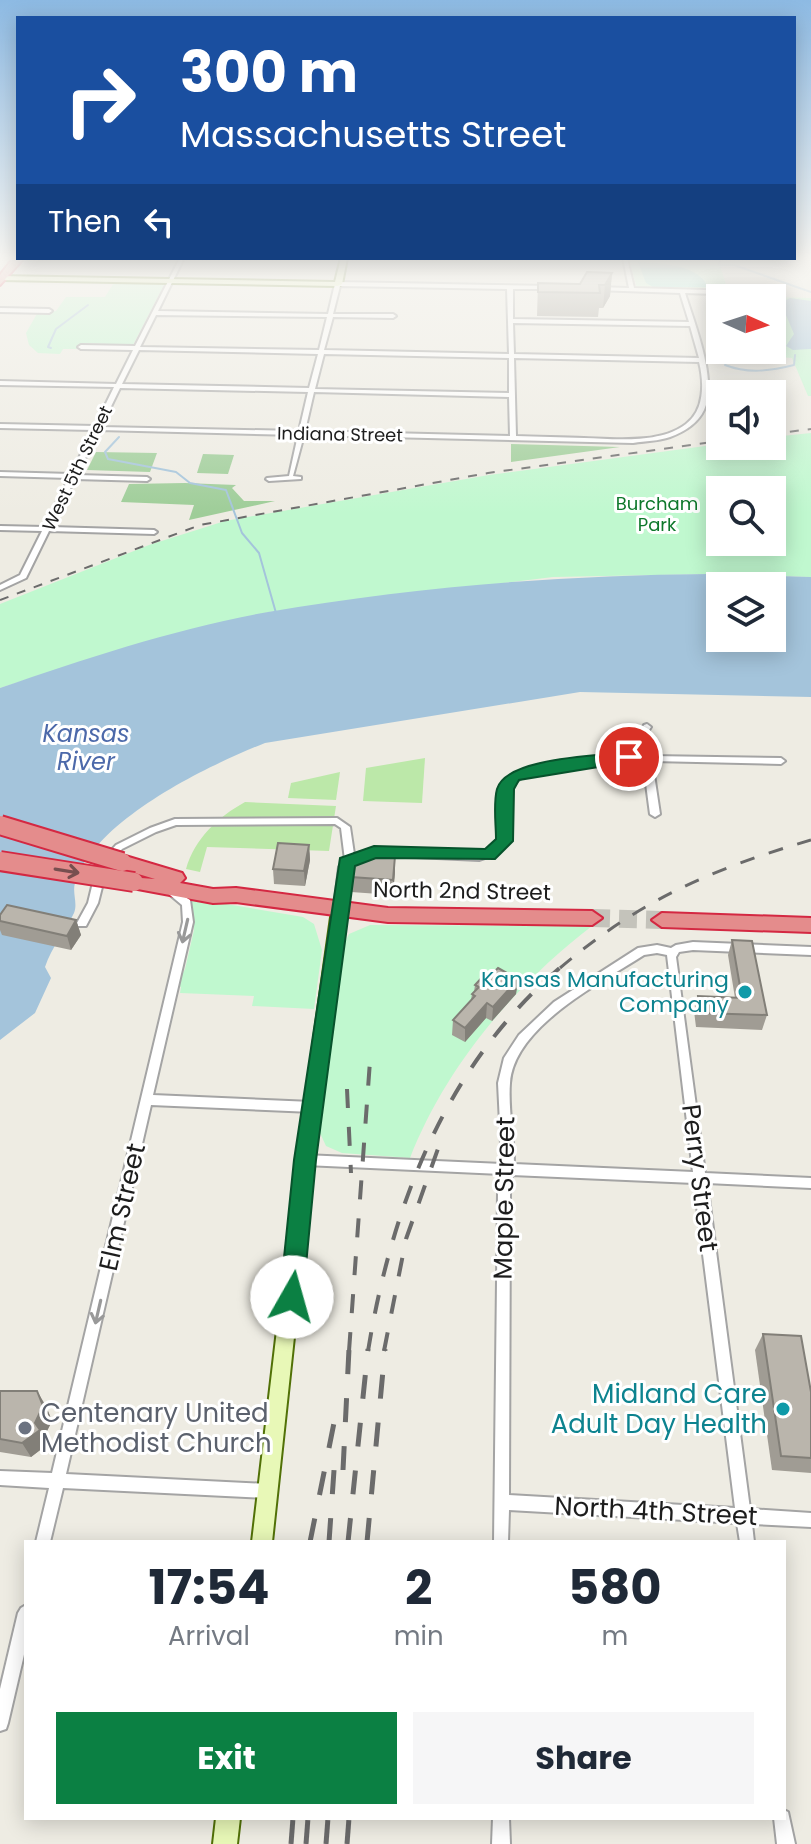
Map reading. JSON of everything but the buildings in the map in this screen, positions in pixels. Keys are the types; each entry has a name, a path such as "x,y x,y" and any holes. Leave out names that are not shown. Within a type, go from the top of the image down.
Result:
{"highway":[{"path":"0,825 138,875"},
{"path":"0,861 138,875"},
{"name":"North 2nd Street","path":"138,875 160,887 339,910 418,916 592,918"},
{"name":"North 2nd Street","path":"138,875 217,886 236,895"},
{"path":"662,920 811,925"}],"street":[{"name":"West 5th Street","path":"4,587 23,576 140,342"},
{"path":"269,479 295,476 324,342"},
{"path":"512,342 513,438"},
{"path":"81,347 701,360 696,342"},
{"name":"Indiana Street","path":"0,426 633,441 678,432 693,420 707,397 701,360"},
{"path":"0,383 512,395"},
{"path":"0,474 147,479"},
{"path":"0,528 154,532"},
{"path":"647,727 643,733 655,814"},
{"path":"262,1540 305,1160 344,867 350,860 374,852 479,857 496,852 504,841 505,789 510,779 526,771 610,758 781,761"},
{"path":"82,923 93,903 102,866 135,837 175,822 337,821 345,827 350,860"},
{"name":"Elm Street","path":"43,1540 174,989 189,910 181,896 160,887"},
{"path":"673,952 693,946 811,951"},
{"name":"Maple Street","path":"501,1540 506,1068 515,1050 558,1005 650,949 673,952"},
{"name":"Perry Street","path":"673,952 747,1540"},
{"path":"148,1100 312,1107"},
{"path":"305,1160 811,1183"},
{"path":"0,1478 268,1491"},
{"name":"North 4th Street","path":"501,1502 811,1520"},
{"path":"0,1723 24,1621"},
{"path":"225,1844 228,1820"},
{"path":"501,1820 501,1844"},
{"path":"782,1820 786,1844"}],"green space":[{"path":"28,342 135,342 133,345 82,343 78,349 63,349 60,354 38,353"},
{"path":"786,342 811,342 811,396 808,396 792,358 786,358"},
{"name":"Burcham Park","path":"811,433 811,577 786,576 786,572 706,572 553,577 269,612 124,648 0,688 0,604 149,545 225,521 489,475 706,446 706,460 786,460 786,436"},
{"path":"511,444 620,447 511,462"},
{"path":"96,452 157,453 150,472 87,470"},
{"path":"203,454 234,455 228,474 197,473"},
{"path":"129,484 236,485 232,488 244,501 275,501 189,520 194,505 121,502"},
{"path":"425,758 422,803 363,801 366,768"},
{"path":"340,772 336,800 288,798 291,783"},
{"path":"245,802 336,806 329,851 207,847 200,872 186,869 195,848 209,830"},
{"path":"191,898 303,917 314,924 322,950 314,1009 252,1006 254,996 180,993 181,987 176,986 185,969 194,930"},
{"path":"370,925 592,926 536,975 485,1030 443,1091 410,1158 342,1153 326,1146 320,1133 344,944 349,934"}],"water":[{"path":"789,342 811,342 811,349 793,350 786,346"},
{"name":"Kansas River","path":"706,574 706,652 786,652 786,576 811,577 811,697 580,692 265,743 185,780 129,817 105,838 86,860 75,883 74,913 48,959 45,967 51,978 35,1013 0,1040 0,688 167,635 268,612 433,589 543,580"}],"waterway":[{"path":"50,342 48,347 51,348"},
{"path":"725,365 751,371 776,369 794,365 795,355"},
{"path":"119,437 105,452 108,459 176,472 190,483 226,490 242,533 259,553 276,613"}],"tunnel":[{"path":"592,918 662,920"}],"railway":[{"path":"786,432 811,429"},
{"path":"0,600 200,525 488,473 706,443"},
{"path":"560,968 619,923 678,889 741,863 811,840"},
{"path":"368,1351 392,1243 430,1140 456,1092 486,1047 521,1005 562,966"},
{"path":"349,1351 370,1061"},
{"path":"347,1089 351,1173"},
{"path":"384,1351 406,1239 440,1143"},
{"path":"343,1470 349,1349"},
{"path":"348,1540 368,1349"},
{"path":"367,1540 385,1349"},
{"path":"310,1540 336,1413"},
{"path":"329,1540 335,1456"},
{"path":"291,1844 293,1820"},
{"path":"306,1844 308,1820"},
{"path":"326,1844 328,1820"},
{"path":"347,1844 349,1820"}],"place":[{"name":"Kansas Manufacturing Company","path":"745,992"},
{"name":"Midland Care Adult Day Health","path":"783,1409"},
{"name":"Centenary United Methodist Church","path":"25,1428"}],"route":[{"path":"292,1297 305,1160 346,862 374,852 489,855 501,848 504,841 505,789 513,776 526,771 629,757"}]}
